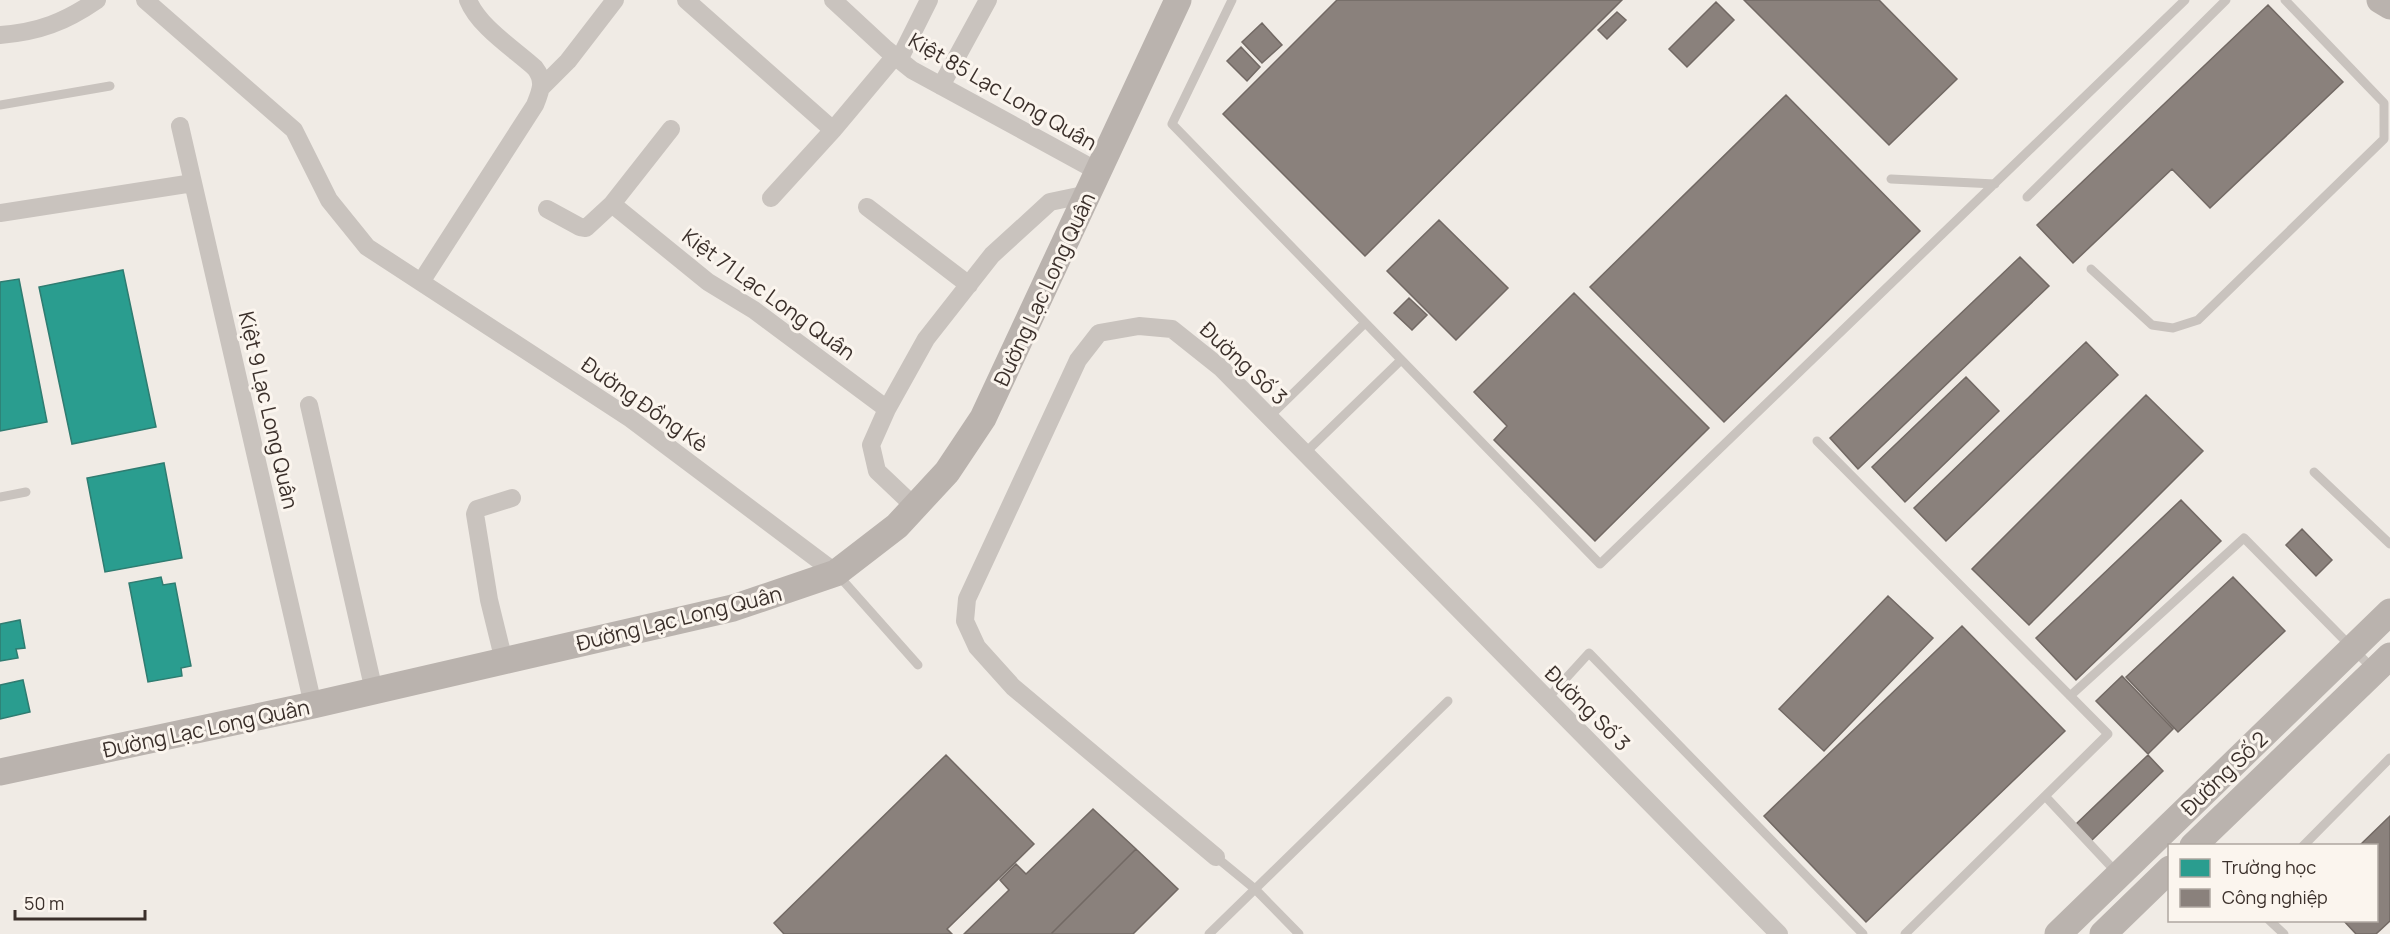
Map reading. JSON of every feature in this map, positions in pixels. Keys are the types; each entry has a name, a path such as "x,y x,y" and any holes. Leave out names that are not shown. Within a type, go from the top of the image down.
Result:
{"street":[{"path":"0,35 23,33 67,20 96,0"},
{"name":"Đường Đồng Kè","path":"145,0 294,130 329,200 367,247 631,419 836,573"},
{"path":"468,0 472,10 485,24 535,68 541,76 542,87"},
{"path":"421,282 535,105 542,87 568,61 615,0"},
{"path":"686,0 834,130"},
{"name":"Kiệt 85 Lạc Long Quân","path":"833,0 897,58 1094,183"},
{"path":"771,198 897,58 929,0"},
{"path":"941,86 988,0"},
{"name":"Đường Lạc Long Quân","path":"0,772 313,705 733,608 836,573 897,526 915,507 947,472 982,418 1178,0"},
{"path":"2380,0 2390,6"},
{"name":"Kiệt 9 Lạc Long Quân","path":"180,126 313,705"},
{"path":"547,208 579,227 586,228 619,209 671,129"},
{"path":"0,213 193,183"},
{"path":"915,507 877,471 871,445 887,409 926,339 992,255 1050,202 1094,183"},
{"path":"867,207 969,285"},
{"name":"Kiệt 71 Lạc Long Quân","path":"619,209 708,282 754,310 887,409"},
{"name":"Đường Số 3","path":"1216,857 1012,687 977,647 965,621 967,599 1078,360 1099,333 1139,326 1172,329 1221,368 1779,934"},
{"path":"309,405 374,691"},
{"path":"504,661 489,600 475,514 477,509 512,498"},
{"name":"Đường Số 2","path":"2058,934 2390,612"},
{"name":"Đường Số 2","path":"2195,844 2383,664"},
{"path":"2103,934 2168,870"}],"lane":[{"path":"1232,0 1172,124 1600,564 2185,0"},
{"path":"2027,197 2226,0"},
{"path":"2091,269 2152,325 2173,328 2198,320 2384,139 2384,103 2285,0"},
{"path":"0,105 110,86"},
{"path":"1890,179 1995,183"},
{"path":"1270,416 1365,323"},
{"path":"1305,453 1401,360"},
{"path":"1817,441 2108,734 1905,934"},
{"path":"2314,472 2390,544"},
{"path":"0,497 26,492"},
{"path":"2070,696 2244,538 2353,647 2383,664"},
{"path":"836,573 918,665"},
{"path":"1548,698 1589,653 1863,934"},
{"path":"1209,934 1448,701"},
{"path":"2305,844 2390,758"},
{"path":"2045,796 2119,875"},
{"path":"1216,857 1255,890 1299,934"},
{"path":"2270,922 2284,934"}],"building: Trường học":[{"path":"123,270 156,427 72,444 39,287"},
{"path":"19,279 47,422 0,431 0,282"},
{"path":"164,463 182,558 105,572 87,478"},
{"path":"161,577 163,585 175,583 191,666 181,668 182,676 148,682 129,583"},
{"path":"20,620 25,648 16,649 18,658 0,661 0,624"},
{"path":"23,680 30,712 0,719 0,685"}],"building: Công nghiệp":[{"path":"1337,0 1622,0 1365,256 1223,114"},
{"path":"1744,0 1879,0 1957,79 1889,145"},
{"path":"1716,2 1734,20 1687,67 1669,49"},
{"path":"2268,5 2343,82 2210,208 2172,169 2073,263 2037,225"},
{"path":"1617,12 1626,20 1607,39 1598,30"},
{"path":"1262,23 1282,45 1262,63 1242,42"},
{"path":"1241,47 1260,67 1247,81 1227,61"},
{"path":"1786,95 1920,231 1724,422 1590,287"},
{"path":"1439,220 1508,288 1456,340 1387,271"},
{"path":"2020,257 2049,286 1858,469 1830,438"},
{"path":"1574,293 1709,428 1595,541 1494,440 1507,426 1474,392"},
{"path":"1409,298 1427,315 1412,330 1394,313"},
{"path":"2086,342 2118,375 1946,541 1914,508"},
{"path":"1966,377 1999,411 1905,502 1872,467"},
{"path":"2146,395 2203,451 2029,625 1972,569"},
{"path":"2181,500 2221,541 2076,680 2036,638"},
{"path":"2302,529 2332,560 2316,576 2286,545"},
{"path":"2233,577 2285,631 2178,732 2126,677"},
{"path":"1888,596 1933,638 1824,751 1779,709"},
{"path":"1962,626 2065,731 1866,922 1764,816"},
{"path":"2122,676 2173,729 2148,754 2096,701"},
{"path":"946,755 1034,844 947,929 952,934 784,934 774,923"},
{"path":"2148,755 2163,771 2090,842 2074,826"},
{"path":"1093,809 1136,849 1051,934 964,934 1009,890 1000,880 1016,864 1026,874"},
{"path":"2390,816 2390,921 2376,934 2356,934 2345,922 2378,922 2378,844 2361,844"},
{"path":"1136,849 1178,889 1133,934 1051,934"}]}
